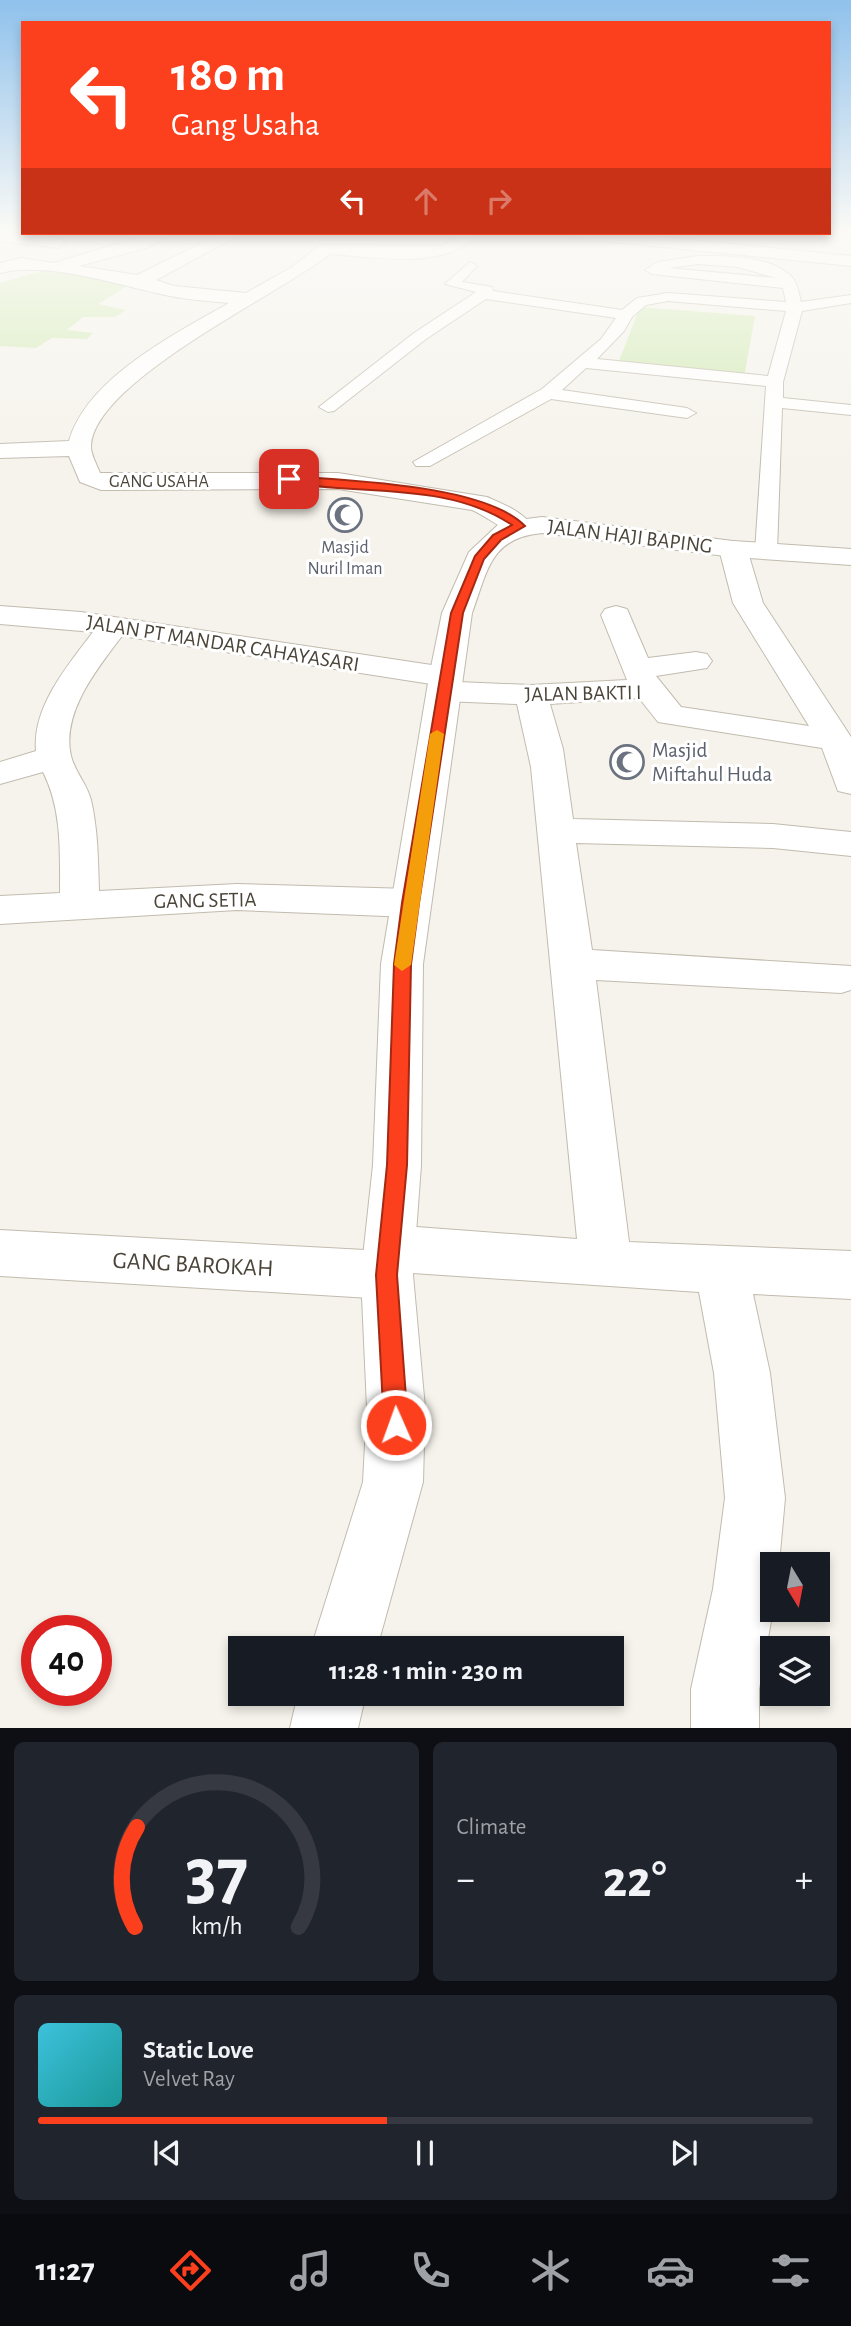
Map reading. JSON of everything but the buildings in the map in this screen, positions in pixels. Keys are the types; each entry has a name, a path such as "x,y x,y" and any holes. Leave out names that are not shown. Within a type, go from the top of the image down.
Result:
{"street":[{"path":"0,451 79,448 85,426 103,398 179,340 228,311"},
{"name":"GANG USAHA","path":"79,448 89,477 101,482 338,481 478,503 498,511 519,526"},
{"name":"JALAN HAJI BAPING","path":"348,1636 393,1482 396,1408 388,1262 397,1165 402,964 457,613 479,558 497,538 519,526 565,527 749,551 851,557"},
{"path":"749,551 748,603 836,740 851,780"},
{"name":"JALAN PT MANDAR CAHAYASARI","path":"0,615 81,621 278,649 444,684"},
{"path":"616,615 642,679 696,661"},
{"path":"80,904 73,798 54,757 56,719 84,665 113,627"},
{"name":"JALAN BAKTI I","path":"444,684 530,695 642,679 670,715 836,740"},
{"path":"530,695 545,735 576,964 586,1094 606,1264"},
{"path":"0,773 54,757"},
{"path":"556,831 773,836 851,844"},
{"name":"GANG SETIA","path":"0,910 237,897 410,903"},
{"path":"576,964 841,978"},
{"name":"GANG BAROKAH","path":"0,1253 606,1264 851,1275"},
{"path":"721,1270 742,1373 755,1498 745,1589 725,1689 725,1727"},
{"path":"324,1727 329,1706"}],"lane":[{"path":"328,407 457,311"},
{"path":"604,311 625,314"},
{"path":"423,462 548,393 619,328 629,311"},
{"path":"749,551 775,382 793,311"},
{"path":"583,363 775,382"},
{"path":"548,393 687,413"},
{"path":"774,402 851,410"}],"green space":[{"path":"0,311 125,311 115,317 83,317 67,330 93,333 87,339 52,338 36,348 0,346"},
{"path":"639,311 687,311 755,316 744,377 617,366"}],"slow traffic":[{"path":"402,965 437,734"}],"place":[{"name":"Masjid Nuril Iman","path":"345,515"},
{"name":"Masjid Miftahul Huda","path":"627,762"}],"route":[{"path":"289,479 382,486 478,503 498,511 519,526 497,538 479,558 457,613 410,903 402,964 396,1113 397,1165 387,1275 396,1425"}]}
